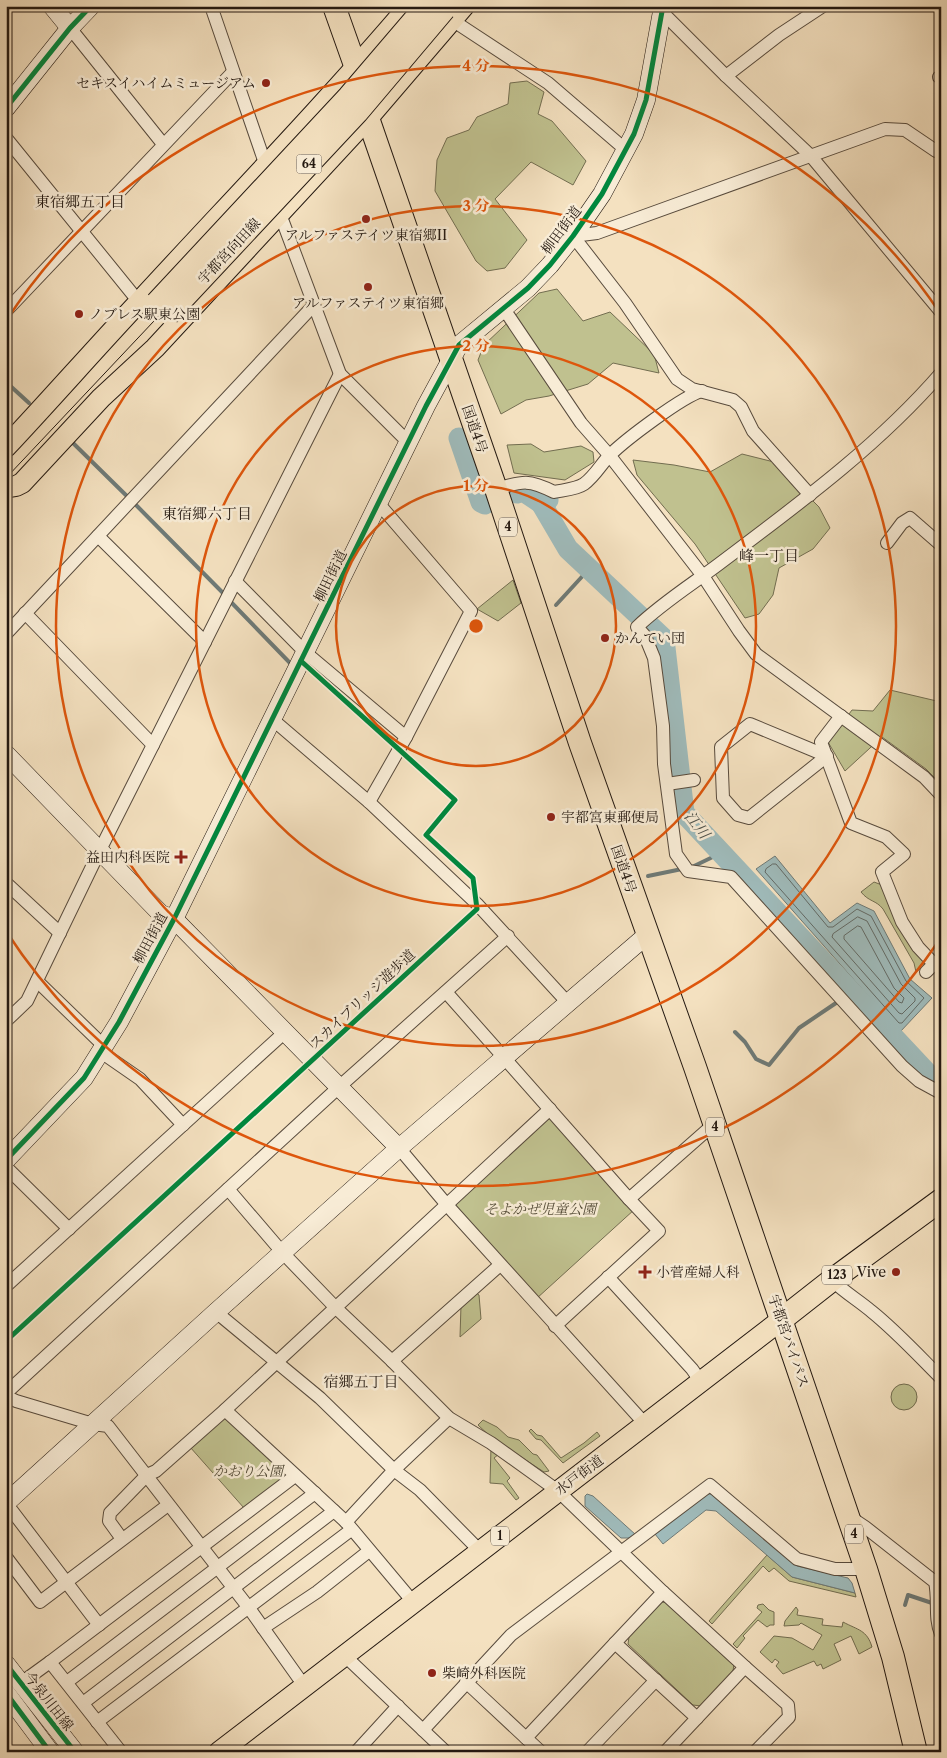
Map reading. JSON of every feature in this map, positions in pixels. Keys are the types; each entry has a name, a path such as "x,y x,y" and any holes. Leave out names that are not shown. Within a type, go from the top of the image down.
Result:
{"highway":[{"name":"国道4号","path":"334,6 356,68 368,118 647,935"},
{"name":"宇都宮バイパス","path":"647,935 714,1124 866,1569 893,1657 916,1752"},
{"name":"水戸街道","path":"781,1320 832,1280 939,1206"}],"main road":[{"path":"6,447 155,306 266,166 356,68 408,6"},
{"name":"宇都宮向田線","path":"6,458 155,306 348,96 425,6"},
{"path":"8,490 22,483 101,398 155,348 280,214 368,118 452,11"},
{"name":"宇都宮向田線","path":"8,490 49,442 155,306 358,113 452,11"},
{"name":"水戸街道","path":"219,1752 414,1604 480,1551 781,1320"}],"street":[{"path":"52,6 163,144"},
{"path":"6,108 70,28 91,6"},
{"path":"211,6 266,166"},
{"path":"726,76 779,35 823,6"},
{"path":"663,9 726,76 810,155 941,312"},
{"name":"柳田街道","path":"6,1160 84,1078 119,1022 174,919 410,443 426,406 459,346 528,288 550,265 602,194 626,150 646,100 663,9"},
{"path":"452,11 548,83 626,150"},
{"path":"6,311 233,72"},
{"path":"573,236 597,234 885,129 905,130 936,151 941,150"},
{"path":"6,138 82,231 155,306"},
{"path":"280,214 340,374 410,443"},
{"path":"573,236 625,304 677,378 692,389 733,400 742,407 753,431 810,495"},
{"path":"6,634 314,305"},
{"path":"504,309 581,423 610,456 703,576 756,654 924,777 941,795"},
{"path":"941,373 921,396 881,434 810,495 651,614 637,627 645,636 654,658 676,854 688,871 731,878 902,1066 919,1081 941,1093"},
{"path":"7,1020 27,1001 102,844 340,374"},
{"path":"496,490 519,482 537,483 554,492 583,485 610,456 639,432 687,397 702,391"},
{"path":"369,802 406,737 471,611 379,504"},
{"path":"887,543 902,523 910,518 941,545"},
{"path":"98,536 204,642"},
{"path":"235,581 306,652 406,737"},
{"path":"25,613 153,745"},
{"path":"841,716 821,742 851,823 886,837 904,854 882,872 902,922 918,946 934,964 926,972"},
{"path":"272,719 369,802 478,904 568,1003"},
{"path":"750,724 826,756 749,818 738,815 724,798 721,747 750,724"},
{"path":"6,738 102,844 161,914 174,919 400,1148 500,1265 646,1425"},
{"path":"6,754 102,844"},
{"path":"669,783 691,780"},
{"path":"6,883 60,933"},
{"path":"99,1625 6,1503 282,1252 647,935"},
{"path":"305,1687 249,1608 108,1426 93,1424 16,1401 6,1394 339,1087 508,936"},
{"path":"37,981 103,1049 140,1079 183,1125"},
{"path":"446,992 659,1231 555,1326"},
{"path":"6,1286 285,1032"},
{"path":"122,1539 110,1521 110,1513 146,1475 156,1471 225,1410 550,1109"},
{"path":"629,1199 714,1124"},
{"path":"6,1167 69,1229"},
{"path":"228,1189 282,1252 335,1307 449,1418 491,1443 558,1491 663,1592 788,1705 789,1716 755,1752"},
{"path":"392,1361 500,1265"},
{"path":"608,1277 701,1382"},
{"path":"832,1280 895,1331 941,1378"},
{"path":"216,1312 320,1398 394,1470 420,1490 480,1551"},
{"path":"225,1410 348,1526 414,1604"},
{"path":"97,1722 249,1608 348,1526 394,1470 449,1418"},
{"path":"21,1683 295,1476"},
{"path":"423,1730 511,1634 710,1485 797,1558 835,1569 866,1569"},
{"path":"67,1682 315,1493"},
{"path":"6,1557 40,1602 168,1505"},
{"path":"83,1703 334,1512"},
{"path":"848,1516 865,1527 935,1582 939,1593 938,1626 941,1634"},
{"path":"263,1628 318,1592 369,1551"},
{"path":"526,1738 663,1592"},
{"path":"615,1643 697,1718"},
{"path":"345,1656 446,1752"},
{"path":"50,1662 121,1752"},
{"name":"今泉川田線","path":"6,1664 75,1752"},
{"path":"665,1752 745,1667"},
{"path":"587,1752 656,1680"},
{"path":"466,1682 541,1752"},
{"name":"今泉川田線","path":"6,1693 50,1752"},
{"path":"356,1752 398,1706"}],"green space":[{"path":"527,81 544,92 538,114 552,121 586,161 573,185 531,162 495,199 527,240 505,268 487,271 476,261 435,191 437,160 447,138 469,130 477,117 508,104 510,83"},
{"path":"557,289 583,321 610,312 654,354 659,373 613,363 588,384 549,396 526,400 501,414 478,360 484,345 539,293"},
{"path":"531,444 544,452 581,446 593,452 594,462 565,480 514,473 507,445"},
{"path":"742,454 774,462 819,507 830,528 813,549 779,568 773,595 759,614 745,618 695,544 637,475 633,460 710,472"},
{"path":"513,580 521,603 498,621 477,609"},
{"path":"890,690 941,702 941,784 926,769 882,737 845,771 828,742 852,710 873,711"},
{"path":"874,882 882,885 924,961 924,966 916,972 914,963 883,909 861,892"},
{"name":"そよかぜ児童公園","path":"551,1114 635,1209 536,1299 452,1206"},
{"path":"475,1292 479,1295 481,1319 460,1337 461,1305"},
{"path":"904,1384 913,1388 917,1397 913,1406 904,1410 895,1406 891,1397 895,1388"},
{"name":"かおり公園","path":"228,1416 287,1472 287,1476 244,1508 190,1447 223,1417"},
{"path":"483,1420 497,1427 508,1437 519,1440 533,1454 537,1455 549,1471 544,1472 492,1438 478,1425"},
{"path":"531,1429 537,1435 542,1436 561,1458 597,1432 600,1436 563,1463 541,1440 536,1439 529,1431"},
{"path":"491,1447 499,1454 494,1458 510,1478 507,1481 519,1498 516,1500 503,1484 490,1483"},
{"path":"767,1555 792,1577 855,1593 856,1597 789,1581 774,1568 769,1572 763,1566 712,1624 709,1621"},
{"path":"661,1602 669,1603 734,1664 733,1671 701,1706 693,1705 628,1644 629,1637"},
{"path":"763,1604 774,1612 774,1625 767,1627 758,1620 743,1636 745,1638 737,1648 733,1644 762,1612 757,1608 758,1605"},
{"path":"796,1607 798,1610 797,1615 823,1619 822,1625 842,1627 843,1622 857,1629 865,1634 872,1647 859,1654 851,1636 834,1644 841,1660 823,1669 821,1664 817,1666 814,1661 783,1674 776,1666 779,1662 775,1659 772,1663 760,1652 774,1636 792,1638 813,1650 822,1635 801,1623 799,1625 784,1626 785,1621"}],"water":[{"path":"775,856 830,923 857,903 874,911 910,979 932,998 900,1032 756,869"},
{"path":"587,1494 593,1496 636,1535 631,1538 621,1538 585,1506 585,1496"},
{"path":"708,1494 716,1494 797,1566 848,1578 852,1583 855,1593 792,1577 716,1511 706,1510 663,1544 655,1534"}],"waterway":[{"path":"6,382 29,403"},
{"path":"459,438 481,502 485,504"},
{"path":"73,443 225,595"},
{"path":"517,493 523,491 541,503"},
{"name":"江川","path":"548,500 541,503 568,549 664,639 684,813 929,1075 941,1080"},
{"path":"556,605 589,569"},
{"path":"230,601 290,663"},
{"path":"690,868 721,853"},
{"path":"648,876 682,869"},
{"name":"江川","path":"846,996 852,992"},
{"path":"735,1032 745,1042 756,1059 769,1065 799,1028 836,1003"},
{"path":"905,1605 908,1595 932,1603"}],"tram line":[{"path":"6,478 302,164 442,6"}],"cycle path":[{"path":"6,108 70,28 91,6"},
{"path":"6,1160 84,1078 119,1022 174,919 426,406 459,345 528,288 550,265 602,194 634,134 646,100 663,6"},
{"name":"スカイブリッジ遊歩道","path":"6,1341 477,909 473,878 426,835 455,800 301,661"},
{"path":"6,1664 75,1752"},
{"path":"6,1693 50,1752"}],"place":[{"name":"セキスイハイムミュージアム","path":"266,83"},
{"name":"アルファステイツ東宿郷II","path":"366,219"},
{"name":"アルファステイツ東宿郷","path":"368,287"},
{"name":"ノブレス駅東公園","path":"79,314"},
{"name":"かんてい団","path":"605,638"},
{"name":"宇都宮東郵便局","path":"551,817"},
{"name":"益田内科医院","path":"181,857"},
{"name":"小菅産婦人科","path":"645,1272"},
{"name":"Vive","path":"896,1272"},
{"name":"柴崎外科医院","path":"432,1673"}],"district":[{"name":"東宿郷五丁目","path":"80,202"},
{"name":"東宿郷六丁目","path":"207,514"},
{"name":"峰一丁目","path":"769,556"},
{"name":"宿郷五丁目","path":"361,1382"}]}
